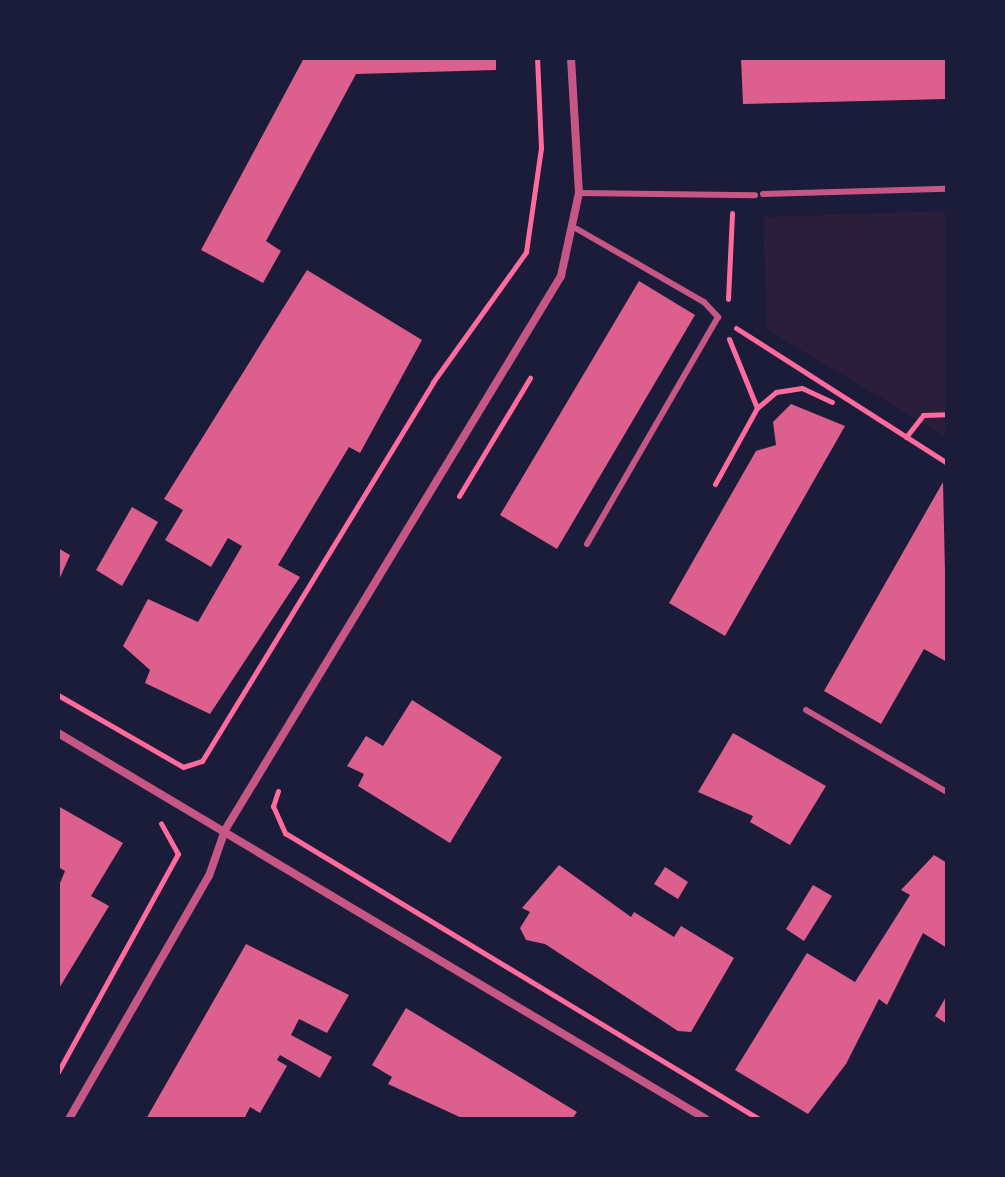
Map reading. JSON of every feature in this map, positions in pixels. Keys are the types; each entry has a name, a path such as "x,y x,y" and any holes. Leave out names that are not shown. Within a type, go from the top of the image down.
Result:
{"street":[{"path":"69,1119 209,876 225,830 554,290 577,229 579,193 571,58"},
{"path":"58,733 706,1119"}],"lane":[{"path":"579,193 732,195 947,189"},
{"path":"577,229 704,302 718,317 587,544"},
{"path":"806,710 947,792"}],"path":[{"path":"58,695 183,767 202,761 433,382 526,252 541,148 537,58"},
{"path":"732,195 730,293 718,317 757,408"},
{"path":"718,317 947,463"},
{"path":"455,502 540,363"},
{"path":"715,484 757,408 790,388 832,402"},
{"path":"906,437 923,415 947,414"},
{"path":"281,782 273,806 285,833 759,1119"},
{"path":"58,1072 178,854 150,816"}],"shaded area":[{"path":"947,211 947,437 767,330 763,217"}],"building":[{"path":"304,58 496,58 496,70 356,74 266,241 281,251 263,283 201,250"},
{"path":"741,58 947,58 947,99 743,104"},
{"path":"307,270 422,340 360,453 349,447 278,565 300,577 210,714 145,683 150,670 123,646 148,599 198,622 242,546 228,538 211,567 165,540 183,510 164,499"},
{"path":"639,281 695,315 557,549 500,515"},
{"path":"791,404 845,426 725,636 669,603 756,451 776,445 773,422"},
{"path":"943,482 947,662 924,649 881,724 824,691"},
{"path":"132,507 158,522 122,586 96,570"},
{"path":"58,548 70,555 58,582"},
{"path":"412,700 502,757 450,843 358,786 364,774 347,766 366,736 383,746"},
{"path":"733,733 826,786 790,845 750,822 753,816 698,792"},
{"path":"58,806 123,843 91,896 109,906 58,990 58,888 65,871 58,867"},
{"path":"934,855 947,863 947,948 923,933 887,1005 879,999 846,1064 808,1114 735,1070 807,953 855,982 910,895 901,890"},
{"path":"559,865 631,917 634,912 674,937 681,926 734,958 691,1032 678,1031 545,944 526,940 520,928 530,912 522,908"},
{"path":"665,867 688,882 678,899 654,884"},
{"path":"813,885 832,896 804,941 786,929"},
{"path":"246,944 349,995 327,1033 299,1019 291,1035 332,1057 320,1078 280,1055 277,1060 287,1066 260,1113 250,1107 244,1119 146,1119"},
{"path":"947,995 947,1024 935,1016"},
{"path":"406,1008 577,1112 572,1119 464,1119 388,1084 392,1077 372,1065"}]}
